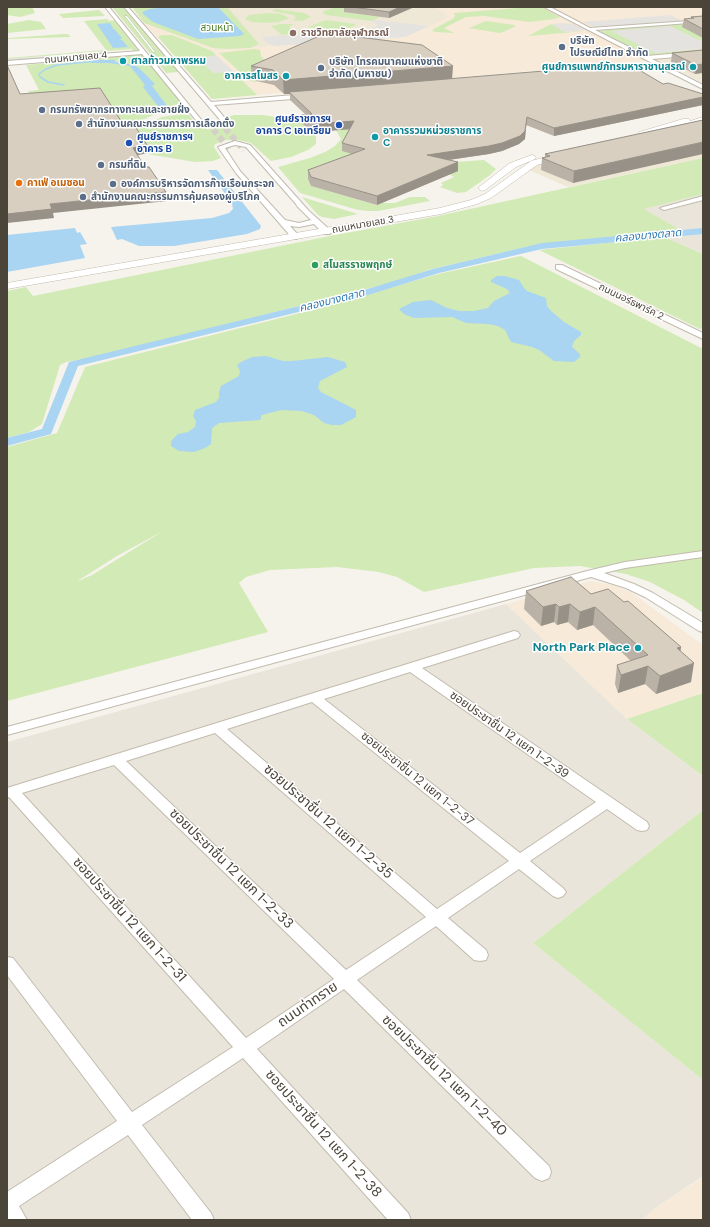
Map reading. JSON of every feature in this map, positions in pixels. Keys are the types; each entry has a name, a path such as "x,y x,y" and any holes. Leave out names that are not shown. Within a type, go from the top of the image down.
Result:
{"street":[{"path":"107,7 201,123 213,125 224,123 225,121 218,112 126,7"},
{"path":"546,7 703,87"},
{"path":"126,17 154,51 169,55"},
{"path":"590,29 703,21"},
{"path":"147,55 154,51"},
{"path":"646,58 703,53"},
{"name":"ถนนหมายเลข 4","path":"7,63 147,55"},
{"path":"614,68 657,64"},
{"path":"182,71 189,86 219,120"},
{"path":"161,73 178,87 207,122"},
{"path":"210,103 312,94"},
{"path":"703,114 671,126 634,137 673,130 703,119"},
{"path":"293,235 238,172 221,147 235,143 248,146 322,227"},
{"path":"244,150 281,191 306,210"},
{"path":"231,151 240,161"},
{"name":"ถนนหมายเลข 3","path":"7,286 293,235 322,227 432,208 459,201 476,192 520,161 570,151"},
{"path":"253,177 265,193 278,217 296,225 322,227"},
{"path":"664,208 703,198"},
{"name":"ถนนหมายเลข 3","path":"7,279 293,235"},
{"name":"ถนนนอร์ธพาร์ค 2","path":"559,267 703,336"},
{"path":"7,731 591,573 625,565 703,554"},
{"path":"591,573 630,586 649,595 703,628"},
{"path":"10,792 514,635"},
{"name":"ซอยประชาชื่น 12 แยก 1-2-39","path":"412,667 642,826"},
{"name":"ซอยประชาชื่น 12 แยก 1-2-37","path":"315,698 558,892"},
{"name":"ซอยประชาชื่น 12 แยก 1-2-35","path":"218,728 480,955"},
{"name":"ซอยประชาชื่น 12 แยก 1-2-33","path":"116,759 346,980"},
{"name":"ซอยประชาชื่น 12 แยก 1-2-31","path":"10,792 245,1048"},
{"name":"ถนนท่าทราย","path":"7,1204 245,1048 606,802"},
{"path":"7,963 204,1220"},
{"name":"ซอยประชาชื่น 12 แยก 1-2-40","path":"346,980 542,1172"},
{"name":"ซอยประชาชื่น 12 แยก 1-2-38","path":"245,1048 401,1220"},
{"path":"7,1204 17,1220"}],"shaded area":[{"name":"ราชวิทยาลัยจุฬาภรณ์","path":"132,7 434,7 449,17 405,37 218,50 144,23"},
{"path":"434,7 703,7 703,56 212,99 144,23 218,50 405,37"},
{"path":"670,15 683,21 596,28 583,22"},
{"path":"372,21 429,26 405,37 277,46 267,43 262,37 302,33 339,37 355,36 379,25"},
{"path":"551,24 573,24 585,30 565,32"},
{"path":"669,26 703,42 703,49 655,53 611,31"},
{"path":"104,53 7,61 7,59"},
{"path":"216,55 234,72 213,73 199,59"},
{"path":"703,56 703,83 657,60"},
{"path":"703,124 703,158 568,187 529,170 539,163"},
{"path":"703,194 703,254 664,237 689,235 643,209"},
{"path":"591,581 616,586 632,593 703,645 703,693 627,719 506,604"},
{"path":"506,604 627,719 703,776 703,810 533,943 703,1080 703,1176 654,1209 642,1220 7,1220 7,742"},
{"path":"703,1177 703,1220 642,1220 654,1209"}],"green space":[{"path":"7,7 32,7 35,13 20,17 7,15"},
{"path":"112,7 123,7 178,72 166,73"},
{"name":"สวนหน้า","path":"227,7 259,44 250,48 213,48 144,23 133,8"},
{"path":"335,7 357,7 345,12 380,17 372,21 326,15 322,12"},
{"path":"541,7 560,17 530,22 484,16 466,17 444,28 454,33 435,32 432,30 454,18 454,13"},
{"path":"276,9 304,13 311,17 302,21 293,20 296,18 294,15 272,11"},
{"path":"99,10 105,16 63,18 59,14"},
{"path":"268,13 281,14 289,18 279,22 265,23 252,22 245,19 249,15"},
{"path":"107,19 109,21 117,20 140,49 133,51 132,49 7,59 106,50 84,21"},
{"path":"29,20 41,22 46,29 7,33 7,24"},
{"path":"326,20 356,25 338,32 308,27"},
{"path":"486,21 516,26 499,33 469,28"},
{"path":"687,23 703,30 703,42 669,26 655,53 703,49 703,52 648,56 598,31"},
{"path":"294,24 289,27 295,32 302,33 282,35 271,26"},
{"path":"551,24 565,32 585,31 528,36"},
{"path":"68,34 71,37 7,39 8,38"},
{"path":"162,35 172,35 212,51 216,55 214,56 230,72 234,72 257,95 212,99 158,37"},
{"path":"255,49 260,50 261,56 274,70 256,82 250,81 219,53"},
{"path":"139,54 144,56 182,102 118,131 33,101 28,91 39,90 26,65"},
{"path":"182,114 189,115 200,128 209,129 232,126 234,124 227,117 234,115 263,115 291,119 301,123 313,132 316,137 316,144 308,150 291,157 271,161 251,143 238,140 226,140 215,144 214,147 221,158 213,161 195,162 148,154 133,130 162,117"},
{"path":"349,129 352,137 365,157 308,179 311,186 377,205 382,203 395,203 410,197 425,197 430,201 378,211 358,210 300,193 278,167 325,152 335,146 341,139 336,130"},
{"name":"สโมสรราชพฤกษ์","path":"703,158 703,194 644,209 682,231 539,244 428,270 402,280 100,356 66,362 60,365 42,424 29,432 7,438 7,291 26,287 33,296 330,236 438,216"},
{"path":"484,160 496,169 466,192 457,193 440,187 443,185 441,183 454,177 449,174 456,162"},
{"path":"302,197 358,214 334,219 322,217 318,215"},
{"path":"664,237 703,254 703,328 700,329 539,250"},
{"path":"521,256 703,349 703,613 684,600 650,582 626,574 580,566 534,568 424,592 397,577 379,572 337,567 270,570 246,577 239,583 268,632 7,701 7,447 57,433 85,367 328,306 438,274","holes":["163,531 92,575 76,582 117,556"]},
{"path":"703,693 703,776 627,719"},
{"path":"703,810 703,1080 533,943"}],"water":[{"name":"สวนหน้า","path":"167,7 218,7 244,34 239,36 198,39 153,22 142,13 150,9"},
{"path":"110,23 113,28 111,28 114,29 122,38 120,40 122,40 128,47 113,48 97,24"},
{"path":"92,60 115,60 115,62 134,65 139,68 155,84 152,86 168,107 161,110 143,87 145,85 130,66 109,63 91,63"},
{"path":"208,170 217,170 261,226 260,229 247,234 174,246 139,246 122,239 117,240 111,227 212,218 229,213 233,209 232,203"},
{"path":"75,228 77,233 80,232 87,244 80,245 85,258 7,272 7,235"},
{"path":"497,276 505,276 519,280 527,291 546,298 547,306 551,311 564,322 581,332 581,335 574,341 572,347 580,354 580,357 574,362 554,361 539,350 511,342 505,330 498,326 466,323 452,317 414,318 404,314 399,309 413,302 431,300 447,308 459,311 474,311 488,308 494,301 510,293 507,289 491,282 491,280"},
{"path":"266,356 283,361 328,357 345,362 347,367 320,381 318,388 321,392 356,410 356,417 341,425 332,425 324,423 314,415 302,411 281,410 262,415 260,420 219,423 212,428 211,444 194,452 179,451 171,446 171,441 178,434 188,432 195,427 196,421 193,416 195,410 216,402 219,398 221,386 239,376 240,371 237,365 252,357"}],"building":[{"path":"352,7 400,7 389,12"},
{"path":"703,16 703,29 684,19 694,18 691,17"},
{"path":"326,33 422,45 453,66 283,80 273,70 251,66"},
{"path":"703,50 703,64 696,65 672,53"},
{"name":"อาคารรวมหน่วยราชการ C","path":"629,64 663,84 668,83 703,94 703,97 554,128 527,117 525,131 520,136 489,146 427,155 458,162 377,196 311,177 308,170 365,149 342,143 354,121 313,124 301,115 312,114 289,92"},
{"path":"7,65 20,94 100,88 123,124 133,123 147,145 133,148 145,167 149,167 166,192 50,204 52,209 7,214"},
{"path":"703,120 703,142 574,171 542,158 550,156 545,154"},
{"path":"571,577 591,594 608,589 624,602 628,601 681,647 677,648 694,663 660,676 648,666 621,675 617,665 648,655 595,607 580,612 570,604 559,607 556,604 543,607 526,591"}],"waterway":[{"path":"64,85 48,82 40,77 39,74 46,69 57,65 96,61"},
{"name":"คลองบางตลาด","path":"7,442 47,431 73,364 364,293 436,271 542,246 703,231"}],"tunnel":[{"path":"219,121 244,150"},
{"path":"207,122 231,151"}],"place":[{"name":"ราชวิทยาลัยจุฬาภรณ์","path":"293,33"},
{"name":"บริษัท ไปรษณีย์ไทย จำกัด","path":"562,47"},
{"name":"ศาลท้าวมหาพรหม","path":"123,61"},
{"name":"ศูนย์การแพทย์ภัทรมหาราชานุสรณ์","path":"693,67"},
{"name":"บริษัท โทรคมนาคมแห่งชาติ จำกัด (มหาชน)","path":"321,68"},
{"name":"อาคารสโมสร","path":"286,76"},
{"name":"กรมทรัพยากรทางทะเลและชายฝั่ง","path":"42,110"},
{"name":"สำนักงานคณะกรรมการการเลือกตั้ง","path":"79,124"},
{"name":"ศูนย์ราชการฯ อาคาร C เอเทรียม","path":"339,125"},
{"name":"อาคารรวมหน่วยราชการ C","path":"375,137"},
{"name":"ศูนย์ราชการฯ อาคาร B","path":"129,143"},
{"name":"กรมที่ดิน","path":"101,165"},
{"name":"คาเฟ่ อเมซอน","path":"19,183"},
{"name":"องค์การบริหารจัดการก๊าซเรือนกระจก","path":"113,184"},
{"name":"สำนักงานคณะกรรมการคุ้มครองผู้บริโภค","path":"83,197"},
{"name":"สโมสรราชพฤกษ์","path":"315,265"},
{"name":"North Park Place","path":"638,648"}]}
